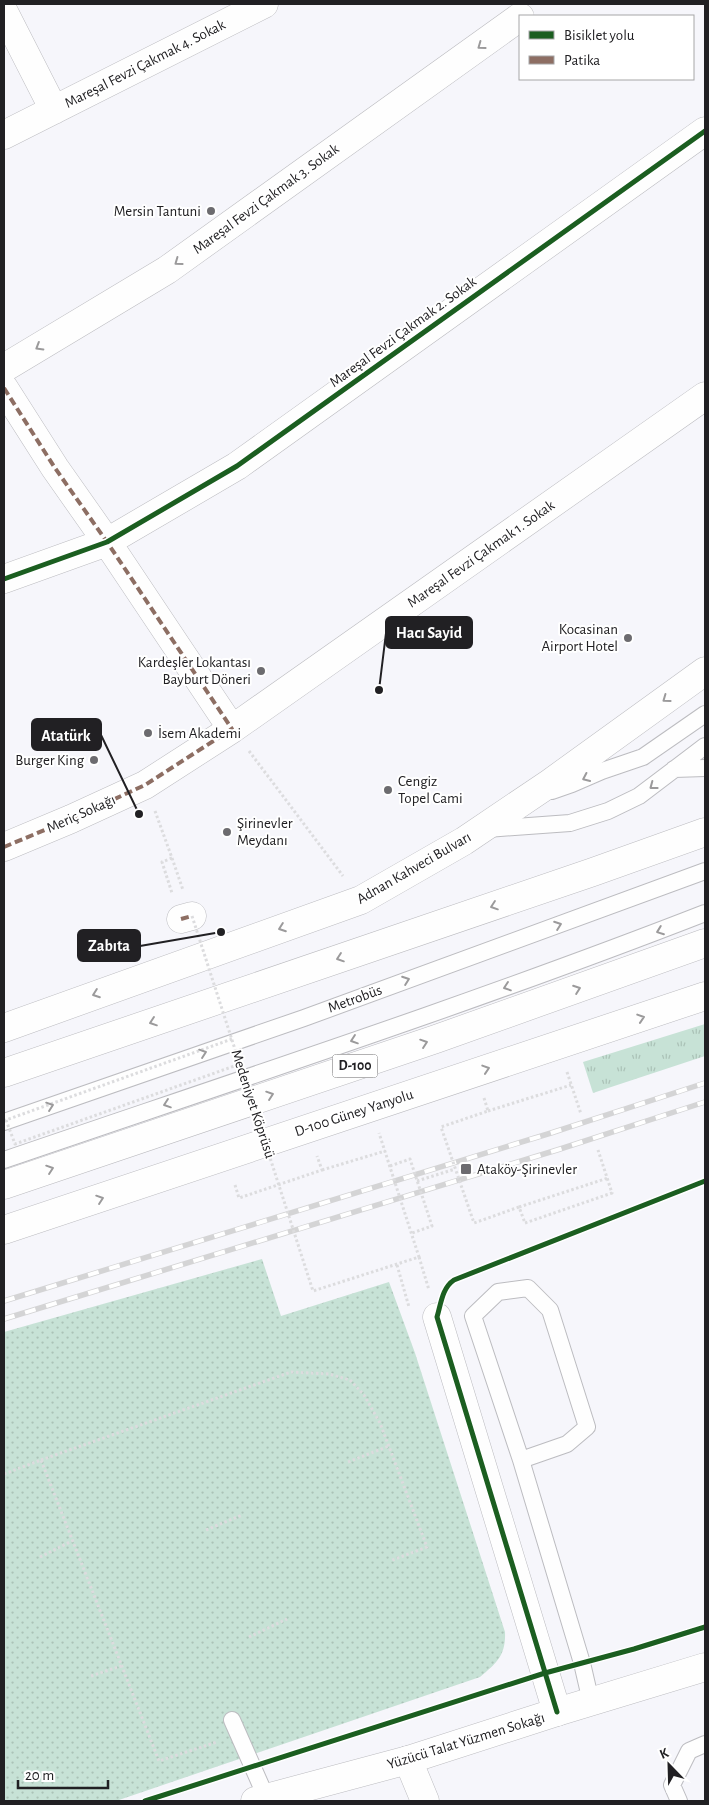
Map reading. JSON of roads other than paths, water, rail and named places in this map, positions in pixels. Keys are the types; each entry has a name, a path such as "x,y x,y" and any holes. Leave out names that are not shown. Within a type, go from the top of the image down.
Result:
{"main road":[{"name":"Mareşal Fevzi Çakmak 4. Sokak","path":"4,135 264,4"},
{"name":"Mareşal Fevzi Çakmak 3. Sokak","path":"524,15 539,4"},
{"path":"4,12 54,110"},
{"name":"Mareşal Fevzi Çakmak 3. Sokak","path":"4,368 167,270 519,18"},
{"name":"Mareşal Fevzi Çakmak 2. Sokak","path":"4,579 107,542 237,466 705,131"},
{"path":"4,388 55,468 107,542 232,729"},
{"name":"Mareşal Fevzi Çakmak 1. Sokak","path":"232,729 705,396"},
{"name":"Adnan Kahveci Bulvarı","path":"4,1028 361,900 464,841 705,671"},
{"name":"Meriç Sokağı","path":"4,847 145,785 232,729"},
{"path":"593,872 705,814"},
{"path":"4,1073 705,832"},
{"name":"D-100","path":"4,1185 436,1039 705,943"},
{"name":"D-100 Güney Yanyolu","path":"4,1230 705,996"},
{"path":"424,1316 557,1712"},
{"name":"Yüzücü Talat Yüzmen Sokağı","path":"261,1799 408,1760 705,1667"},
{"path":"408,1760 425,1801"}],"lane":[{"path":"526,798 572,784 642,757 705,714"},
{"path":"482,829 570,823 608,811 638,796 705,746"},
{"path":"674,769 705,768"},
{"name":"Metrobüs","path":"4,1122 313,1014 705,872"},
{"path":"4,1160 593,957 705,913"},
{"path":"521,1460 567,1444 587,1427 550,1310 528,1288 498,1292 473,1316 521,1460 582,1663 591,1702"},
{"path":"236,1727 261,1799"},
{"path":"679,1801 672,1785 688,1751 705,1744"}],"railway":[{"path":"4,1301 551,1133 705,1083"},
{"path":"4,1319 557,1150 705,1102"}],"place":[{"name":"Mersin Tantuni","path":"211,211"},
{"name":"Kocasinan Airport Hotel","path":"628,638"},
{"name":"Kardeşler Lokantası Bayburt Döneri","path":"261,671"},
{"name":"Hacı Sayid","path":"379,690"},
{"name":"İsem Akademi","path":"148,733"},
{"name":"Burger King","path":"94,760"},
{"name":"Cengiz Topel Cami","path":"388,790"},
{"name":"Atatürk","path":"139,814"},
{"name":"Şirinevler Meydanı","path":"227,832"},
{"name":"Zabıta","path":"221,932"},
{"name":"Ataköy-Şirinevler","path":"466,1169"}]}
